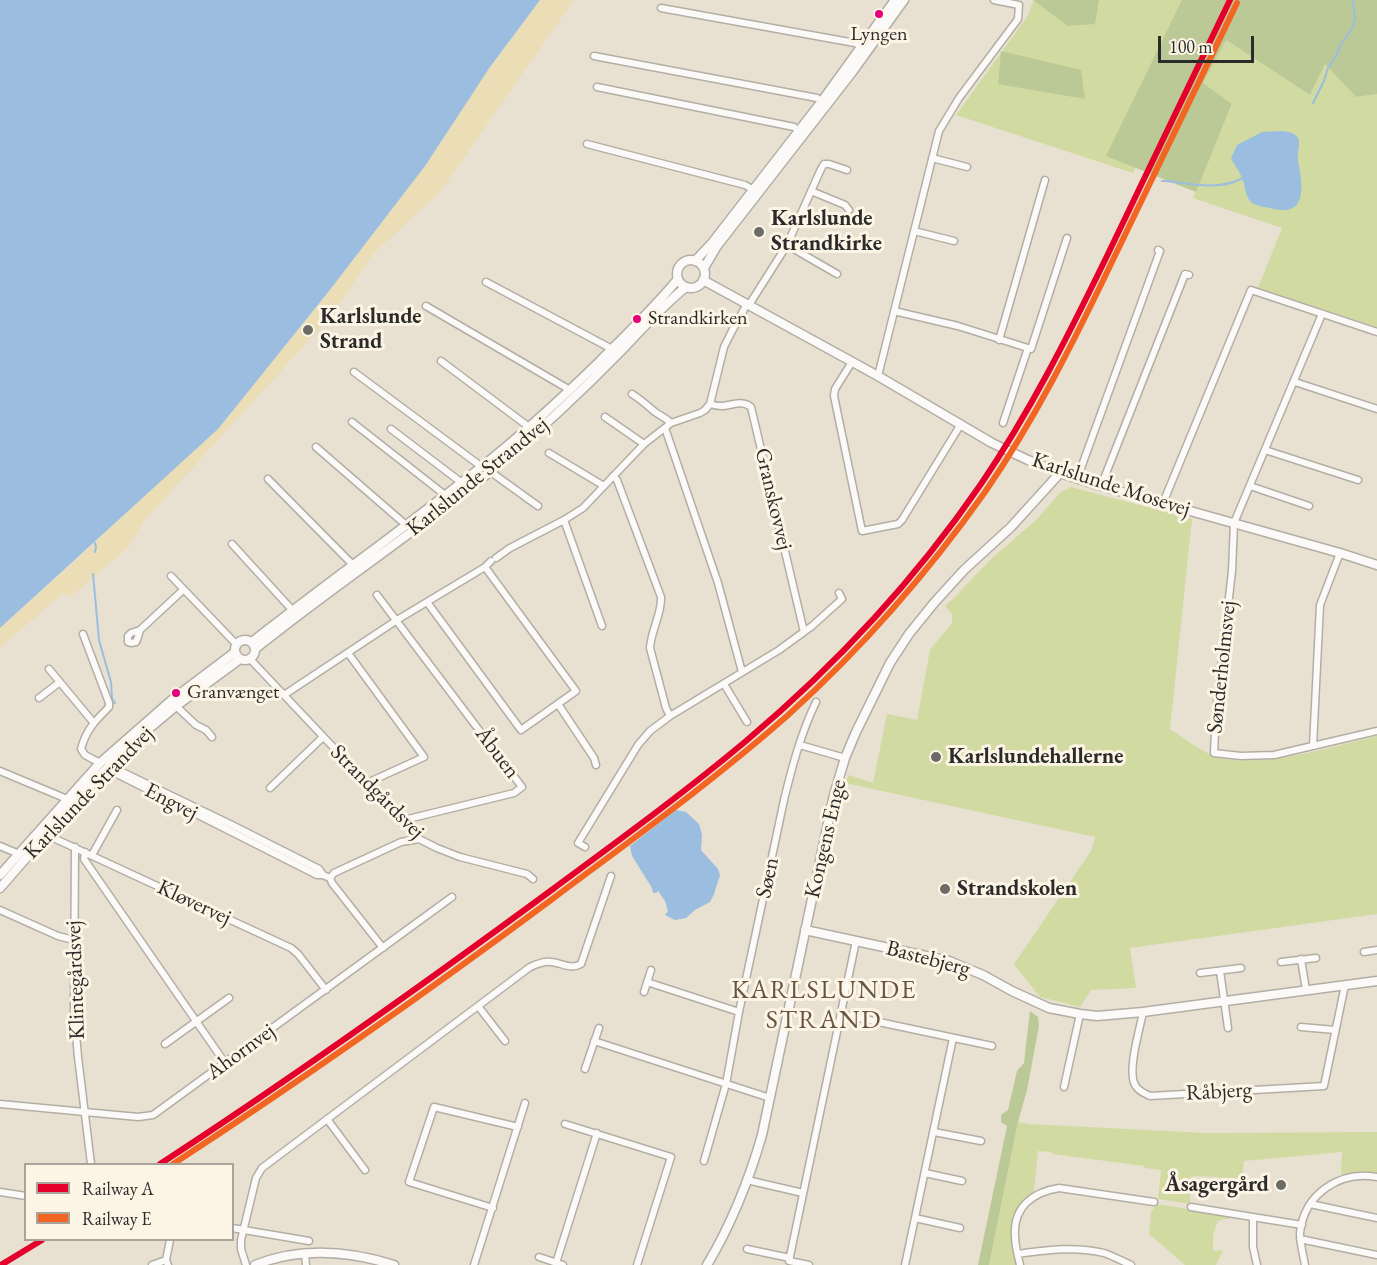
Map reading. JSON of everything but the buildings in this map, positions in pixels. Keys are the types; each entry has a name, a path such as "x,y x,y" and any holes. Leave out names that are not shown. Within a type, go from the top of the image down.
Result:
{"main road":[{"path":"695,261 712,243 822,101 895,0"},
{"path":"704,268 717,246 853,72 904,0"},
{"path":"695,261 704,268 703,280 694,288 686,287 678,279 677,270 681,263 695,261"},
{"name":"Karlslunde Strandvej","path":"253,645 445,495 486,469 612,349 678,279"},
{"name":"Karlslunde Mosevej","path":"703,280 1011,452 1060,473 1377,565"},
{"name":"Karlslunde Strandvej","path":"295,613 357,572 577,394 661,309 686,287"},
{"name":"Kongens Enge","path":"706,1265 735,1210 762,1135 834,795 845,758 868,706 890,663 909,634 934,603 964,570 1011,527 1060,473"},
{"path":"245,640 253,645 254,655 250,659 246,660 237,652 238,641 245,640"},
{"name":"Karlslunde Strandvej","path":"0,874 67,799 237,652"},
{"name":"Karlslunde Strandvej","path":"0,888 104,765 143,724 237,652"},
{"name":"Bastebjerg","path":"805,930 950,961 1049,1008 1080,1014 1114,1015 1143,1012 1377,981"},
{"path":"255,1265 285,1256 322,1252 353,1254 394,1265"}],"street":[{"path":"878,376 939,131 959,98 1018,19 1018,5 994,0"},
{"path":"661,8 862,46"},
{"path":"594,56 817,98 822,101"},
{"path":"597,87 794,127 798,131"},
{"path":"587,144 745,184 752,189"},
{"path":"932,158 967,166"},
{"path":"284,696 397,620 485,567 510,548 583,508 644,444 671,423 705,410 710,404 724,347 748,304 787,245 821,168 824,164 829,164 847,170"},
{"path":"999,340 1045,180"},
{"path":"811,192 845,205 849,210"},
{"path":"914,231 954,241"},
{"path":"1003,423 1067,238"},
{"path":"787,245 837,274"},
{"path":"1077,479 1160,251 1158,250"},
{"path":"1101,486 1185,274 1189,275"},
{"path":"486,282 612,349"},
{"path":"1163,503 1251,290 1377,332"},
{"path":"426,306 570,390"},
{"path":"894,311 958,326 1029,349"},
{"path":"1234,523 1322,314"},
{"path":"441,361 529,427"},
{"path":"852,362 835,388 834,396 862,531 898,524 902,520 961,424"},
{"path":"354,372 538,506"},
{"path":"1294,382 1377,409"},
{"path":"632,394 671,423"},
{"name":"Granskovvej","path":"710,404 719,406 742,402 751,407 804,632"},
{"path":"605,417 644,444"},
{"name":"Karlslunde Strandvej","path":"352,422 445,495"},
{"path":"665,428 718,583 742,672"},
{"path":"391,429 462,483"},
{"path":"316,447 406,525"},
{"path":"1265,450 1358,480"},
{"path":"549,453 604,486"},
{"path":"613,476 617,480 661,597 650,648 670,716"},
{"path":"268,479 353,565"},
{"path":"1250,486 1309,506"},
{"path":"564,520 602,626"},
{"name":"Sønderholmsvej","path":"1234,523 1232,571 1216,711 1214,753 1241,756 1274,755 1377,731"},
{"path":"231,544 295,613"},
{"path":"1313,746 1320,604 1340,553"},
{"path":"427,602 521,730 576,691 485,567"},
{"path":"171,576 237,652"},
{"path":"140,630 183,590"},
{"path":"585,847 578,843 638,745 650,731 670,716 779,650 804,632 842,599 839,593"},
{"path":"377,595 397,620"},
{"name":"Åbuen","path":"397,620 522,787 514,793 404,820"},
{"path":"49,669 93,722 109,707 83,634"},
{"path":"348,653 424,757 367,783"},
{"name":"Strandgårdsvej","path":"250,659 404,820 419,839 460,857 527,874 533,879"},
{"path":"39,698 60,682"},
{"path":"724,684 747,722"},
{"name":"Søen","path":"704,1161 726,1084 784,800 800,744 816,702"},
{"path":"558,704 594,758 596,765"},
{"path":"176,706 212,736"},
{"name":"Engvej","path":"93,722 81,749 85,755 111,771 307,870 330,878"},
{"path":"270,788 323,737"},
{"path":"800,744 845,758"},
{"path":"0,771 67,799"},
{"path":"92,855 117,810"},
{"name":"Kløvervej","path":"47,835 291,948 326,990"},
{"path":"383,948 332,884 330,878 334,873 401,842 419,839"},
{"name":"Karlslunde Strandvej","path":"0,846 19,854"},
{"name":"Klintegårdsvej","path":"75,847 74,1011 91,1163"},
{"path":"85,852 84,859 225,1063"},
{"path":"246,1265 241,1240 256,1178 262,1168 530,967 551,962 575,968 582,964 611,876"},
{"name":"Ahornvej","path":"0,1104 138,1117 153,1115 452,897"},
{"path":"0,910 58,936 74,940"},
{"path":"809,1265 789,1261 856,941"},
{"path":"1364,952 1377,950"},
{"path":"1281,962 1316,958"},
{"path":"1301,959 1306,990"},
{"path":"1200,973 1241,968"},
{"path":"644,992 651,970"},
{"path":"1220,970 1228,1028"},
{"path":"647,982 740,1012"},
{"name":"Råbjerg","path":"1143,1012 1132,1065 1133,1077 1135,1085 1141,1092 1150,1096 1324,1086 1345,985"},
{"path":"165,1044 229,998"},
{"path":"478,1006 505,1041"},
{"path":"841,1014 992,1046"},
{"path":"1064,1087 1080,1014"},
{"path":"1301,1027 1335,1030"},
{"path":"585,1069 599,1028"},
{"path":"905,1265 954,1038"},
{"path":"594,1041 770,1098"},
{"path":"474,1265 525,1103"},
{"path":"493,1208 409,1182 434,1107 518,1127"},
{"path":"327,1119 365,1170"},
{"path":"565,1124 671,1157 637,1265"},
{"path":"934,1132 981,1141"},
{"path":"539,1257 560,1264 597,1133"},
{"path":"925,1173 962,1181"},
{"path":"1305,1265 1300,1239 1302,1225 1310,1204 1323,1190 1339,1180 1358,1175 1377,1177"},
{"path":"747,1180 803,1193"},
{"path":"1020,1265 1015,1236 1016,1221 1020,1210 1037,1194 1059,1188 1154,1202"},
{"path":"0,1192 24,1196"},
{"path":"1310,1204 1377,1218"},
{"path":"1191,1207 1302,1225"},
{"path":"1253,1217 1253,1246 1257,1265"},
{"path":"915,1218 960,1227"},
{"path":"234,1228 309,1241"},
{"path":"1300,1239 1377,1255"},
{"path":"152,1265 167,1262 170,1241"},
{"path":"747,1249 790,1258"},
{"path":"1018,1254 1053,1249 1080,1249 1106,1254 1131,1265"},
{"path":"304,1253 306,1265"}],"green space":[{"path":"1033,0 1099,0 1095,24 1068,26"},
{"path":"1034,0 1215,0 1133,173 956,115 1027,17"},
{"path":"1182,0 1377,0 1377,94 1356,97 1325,64 1310,95 1226,40 1203,83 1232,104 1196,192 1106,156"},
{"path":"1226,40 1310,95 1325,63 1356,97 1377,94 1377,327 1258,288 1282,228 1193,198 1232,105 1203,83"},
{"path":"1001,51 1081,70 1085,99 998,84"},
{"path":"1071,487 1192,519 1170,729 1214,756 1251,761 1317,751 1377,736 1377,914 1130,948 1136,988 1091,990 1080,1007 1040,997 1014,964 1091,851 1095,837 845,783 849,775 873,783 887,714 917,720 930,650 952,623 952,614 945,606 989,561 1035,521 1061,492"},
{"path":"1030,1011 1038,1017 1039,1026 1027,1090 1018,1122 989,1265 978,1265 1007,1126 1001,1122 1001,1115 1008,1110 1017,1071 1024,1063"},
{"path":"1018,1122 1205,1133 1377,1132 1377,1173 1363,1171 1342,1175 1342,1152 1244,1161 1242,1179 1190,1177 1190,1204 1158,1199 1161,1170 1038,1151 1034,1191 1020,1205 1016,1214 1014,1250 1016,1265 989,1265"},
{"path":"1157,1204 1229,1216 1229,1219 1218,1221 1213,1235 1213,1251 1223,1250 1216,1265 1185,1265 1149,1234 1151,1212"}],"sand":[{"name":"Karlslunde Strand","path":"540,0 574,0 440,192 373,254 332,315 143,522 129,547 70,597 63,593 0,648 0,628 95,543 286,345 329,291"}],"water":[{"path":"0,0 540,0 490,67 425,166 329,291 218,429 0,628"},
{"path":"1282,131 1298,138 1301,178 1301,196 1298,203 1293,208 1285,210 1252,203 1241,175 1231,158 1237,145 1262,132"},
{"path":"676,810 686,812 699,824 702,835 701,850 718,869 720,875 710,902 686,918 675,920 665,915 668,911 665,901 658,891 653,893 632,856 630,846"}],"waterway":[{"path":"1313,103 1328,68 1352,29 1355,18 1353,0"},
{"path":"1162,181 1215,185 1243,178"},
{"path":"95,543 95,552"},
{"path":"93,574 99,640 115,703"}],"rail line":[{"name":"A","path":"162,1163 358,1030 505,925 651,816 723,760 779,712 811,683 872,620 956,520 999,457 1032,401 1093,285 1230,0"},
{"name":"E","path":"174,1163 411,1002 671,810 787,716 892,610 985,492 1036,410 1082,324 1237,3"},
{"name":"A","path":"1,1265 40,1241"}],"place":[{"name":"Lyngen","path":"879,14"},
{"name":"Karlslunde Strandkirke","path":"759,232"},
{"name":"Strandkirken","path":"637,319"},
{"name":"Karlslunde Strand","path":"308,330"},
{"name":"Granvænget","path":"176,693"},
{"name":"Karlslundehallerne","path":"936,757"},
{"name":"Strandskolen","path":"945,889"},
{"name":"Åsagergård","path":"1281,1185"}],"district":[{"name":"KARLSLUNDE STRAND","path":"824,1006"}]}
